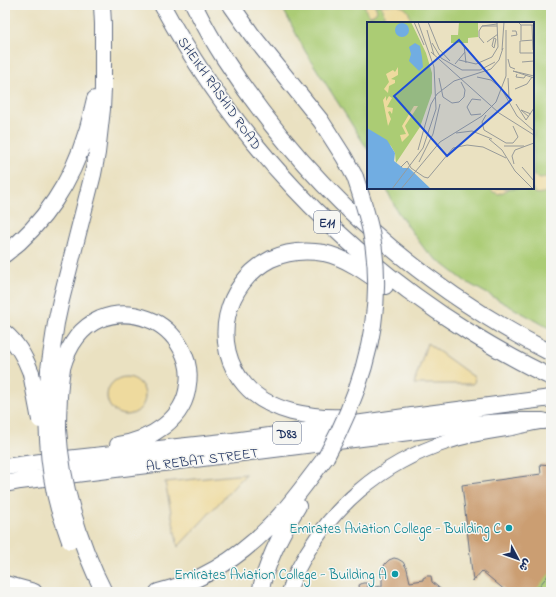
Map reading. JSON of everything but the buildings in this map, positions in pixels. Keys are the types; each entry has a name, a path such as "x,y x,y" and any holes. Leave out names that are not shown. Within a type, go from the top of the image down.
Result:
{"highway":[{"path":"102,5 102,109 97,152 93,174 59,307 52,346 59,390 58,423 63,470 81,541 104,592"},
{"name":"SHEIKH RASHID ROAD","path":"162,5 186,47 212,86 252,140 273,166 323,218 382,271 446,318 513,358 551,377"},
{"name":"SHEIKH RASHID ROAD","path":"194,5 223,57 260,109 300,159 347,209 433,281 495,322 551,353"},
{"path":"231,5 252,35 321,120 344,157 355,177 364,204 375,262 376,292 374,321 368,350 355,394 342,426 317,478 287,524 276,544 268,564 260,592"},
{"path":"5,254 34,227 51,206 66,183 78,159 87,133 102,66"},
{"path":"412,416 386,413 333,418 318,417 276,407 254,394 238,375 232,364 227,345 226,326 232,301 237,290 245,279 264,263 288,253 313,251 326,254 351,264 407,301 446,318"},
{"path":"48,461 71,453 123,444 149,436 164,426 177,413 182,405 188,388 188,370 185,356 179,344 167,331 160,325 135,315 116,315 97,321 88,326 74,340 56,369 48,390 48,430 52,470 59,508 71,544 93,592"},
{"path":"5,333 17,345 25,358 31,373 47,471 55,490"},
{"name":"AL REBAT STREET","path":"5,467 233,440 551,398"},
{"name":"AL REBAT STREET","path":"5,484 474,424 547,421"},
{"path":"158,592 168,590 196,579 222,565 247,548 279,517 326,457"},
{"path":"5,584 34,592"}],"main road":[{"path":"289,592 297,571 310,547 326,525 344,504 364,486 383,472 403,460 446,442 547,421"}],"green space":[{"path":"281,5 551,5 551,329 466,282 426,251 397,211 386,189 534,189 534,22 367,22 367,148 305,51"},
{"path":"551,568 551,592 531,592"}],"sand":[{"path":"365,5 375,5 377,11 375,14 371,16 368,14"},
{"path":"380,5 402,6 409,13 411,22 385,22 383,9"},
{"path":"551,170 551,191 541,194 535,193 533,189 534,189 534,175 541,179 546,177"},
{"path":"491,189 508,189 499,194 493,192"},
{"path":"427,343 474,377 474,383 414,384"},
{"path":"122,377 130,377 140,382 144,389 144,403 140,410 130,415 122,415 112,410 110,407 107,400 107,392 112,382 115,380"},
{"path":"246,474 178,547 165,482"}],"place":[{"name":"Emirates Aviation College - Building C","path":"509,528"},
{"name":"Emirates Aviation College - Building A","path":"395,574"}]}
